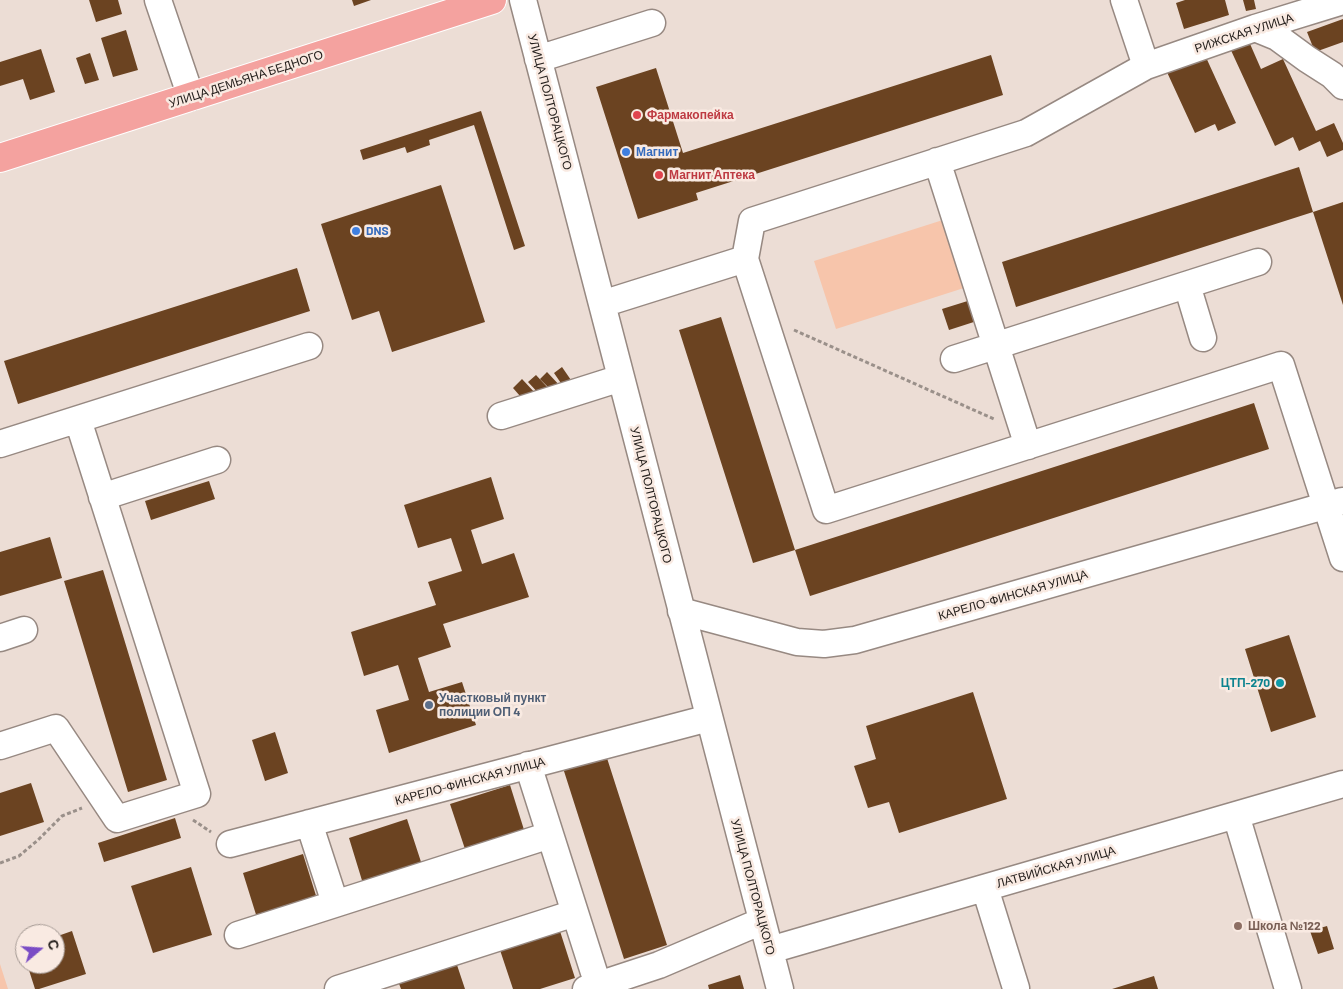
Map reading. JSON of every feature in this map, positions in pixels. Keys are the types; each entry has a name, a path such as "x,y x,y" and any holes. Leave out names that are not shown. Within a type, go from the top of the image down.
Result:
{"main road":[{"name":"УЛИЦА ДЕМЬЯНА БЕДНОГО","path":"0,158 492,0"}],"street":[{"path":"158,0 191,97"},
{"name":"УЛИЦА ПОЛТОРАЦКОГО","path":"523,0 780,989"},
{"path":"1124,0 1146,66"},
{"name":"РИЖСКАЯ УЛИЦА","path":"745,259 752,220 1026,133 1146,66 1255,28 1343,1"},
{"path":"538,59 652,23"},
{"path":"1255,28 1277,37 1343,86"},
{"path":"937,162 1026,439"},
{"path":"602,304 745,259 826,510 1026,439 1281,365 1334,503 1343,558"},
{"path":"954,360 1258,262"},
{"path":"1187,285 1203,338"},
{"path":"0,444 309,346"},
{"path":"501,416 621,378"},
{"path":"0,746 56,728 117,819 197,794 78,420"},
{"path":"102,496 217,460"},
{"name":"КАРЕЛО-ФИНСКАЯ УЛИЦА","path":"681,611 797,642 824,644 855,640 1334,503"},
{"name":"КАРЕЛО-ФИНСКАЯ УЛИЦА","path":"230,844 709,718"},
{"path":"528,766 575,913 592,987 660,965 762,921"},
{"name":"ЛАТВИЙСКАЯ УЛИЦА","path":"770,950 1343,784"},
{"path":"1236,815 1288,989"},
{"path":"310,823 335,903"},
{"path":"238,934 550,834"},
{"path":"985,888 1016,988"},
{"path":"338,989 575,913"}],"path":[{"path":"764,316 1026,439"},
{"path":"0,863 18,856 38,840 62,816 104,800"},
{"path":"167,803 230,844"}],"shaded area":[{"path":"946,219 967,287 836,329 814,261"},
{"path":"0,964 8,989 0,989"}],"building":[{"path":"89,0 118,0 122,14 96,22"},
{"path":"352,0 371,0 354,6"},
{"path":"1185,0 1225,0 1229,15 1184,29 1176,3"},
{"path":"1243,0 1254,0 1256,9 1246,11"},
{"path":"1343,19 1343,42 1315,52 1307,32"},
{"path":"126,30 138,70 113,77 101,38"},
{"path":"1247,37 1261,69 1283,59 1316,131 1334,123 1343,143 1343,150 1327,157 1320,141 1299,151 1293,137 1275,146 1229,46"},
{"path":"41,49 55,92 30,100 23,79 0,86 0,62"},
{"path":"90,53 99,80 85,84 76,58"},
{"path":"1204,53 1236,123 1218,131 1215,124 1195,133 1166,70"},
{"path":"991,55 1003,95 696,193 698,200 638,219 596,87 656,68 683,153"},
{"path":"481,111 525,246 514,250 474,125 429,140 430,145 407,153 405,147 363,160 360,150"},
{"path":"1299,167 1313,212 1016,307 1002,262"},
{"path":"441,185 485,322 392,352 379,311 352,320 321,224"},
{"path":"1343,202 1343,305 1313,212"},
{"path":"297,268 310,311 18,404 4,361"},
{"path":"974,299 980,320 949,330 942,309"},
{"path":"721,317 795,550 753,563 679,330"},
{"path":"562,367 573,383 565,389 554,373"},
{"path":"547,372 562,388 555,394 540,379"},
{"path":"536,375 549,389 541,396 528,382"},
{"path":"522,379 537,395 527,404 513,388"},
{"path":"1254,403 1269,449 810,596 795,550"},
{"path":"491,477 504,519 471,530 482,564 514,553 529,597 443,624 451,647 418,658 429,692 462,682 476,725 389,753 376,710 409,700 398,665 364,676 351,632 436,605 428,582 462,571 451,538 418,548 404,505"},
{"path":"209,481 215,499 151,520 145,501"},
{"path":"50,537 62,578 0,596 0,552"},
{"path":"103,570 167,780 128,792 64,581"},
{"name":"ЦТП-270","path":"1289,635 1316,717 1271,732 1245,649"},
{"path":"973,692 1007,799 899,833 889,802 868,808 854,766 876,759 866,726"},
{"path":"275,732 288,773 265,781 252,740"},
{"path":"606,755 667,945 624,959 563,768"},
{"path":"31,783 44,822 0,836 0,793"},
{"path":"510,785 525,833 466,852 450,804"},
{"path":"175,818 181,838 104,862 98,843"},
{"path":"407,819 423,868 364,887 349,838"},
{"path":"303,854 318,902 258,921 243,873"},
{"path":"191,867 212,935 153,953 131,886"},
{"path":"1327,926 1334,949 1318,954 1310,931"},
{"path":"559,928 575,978 540,989 513,989 499,947"},
{"path":"72,931 86,974 35,989 30,974 65,974 65,933"},
{"path":"456,962 465,989 401,989 398,981"},
{"path":"740,975 744,989 709,989 708,985"},
{"path":"1154,976 1158,989 1112,989"}],"place":[{"name":"Фармакопейка","path":"637,115"},
{"name":"Магнит","path":"626,152"},
{"name":"Магнит Аптека","path":"659,175"},
{"name":"DNS","path":"356,231"},
{"name":"ЦТП-270","path":"1280,683"},
{"name":"Участковый пункт полиции ОП 4","path":"429,705"},
{"name":"Школа №122","path":"1238,926"}]}
